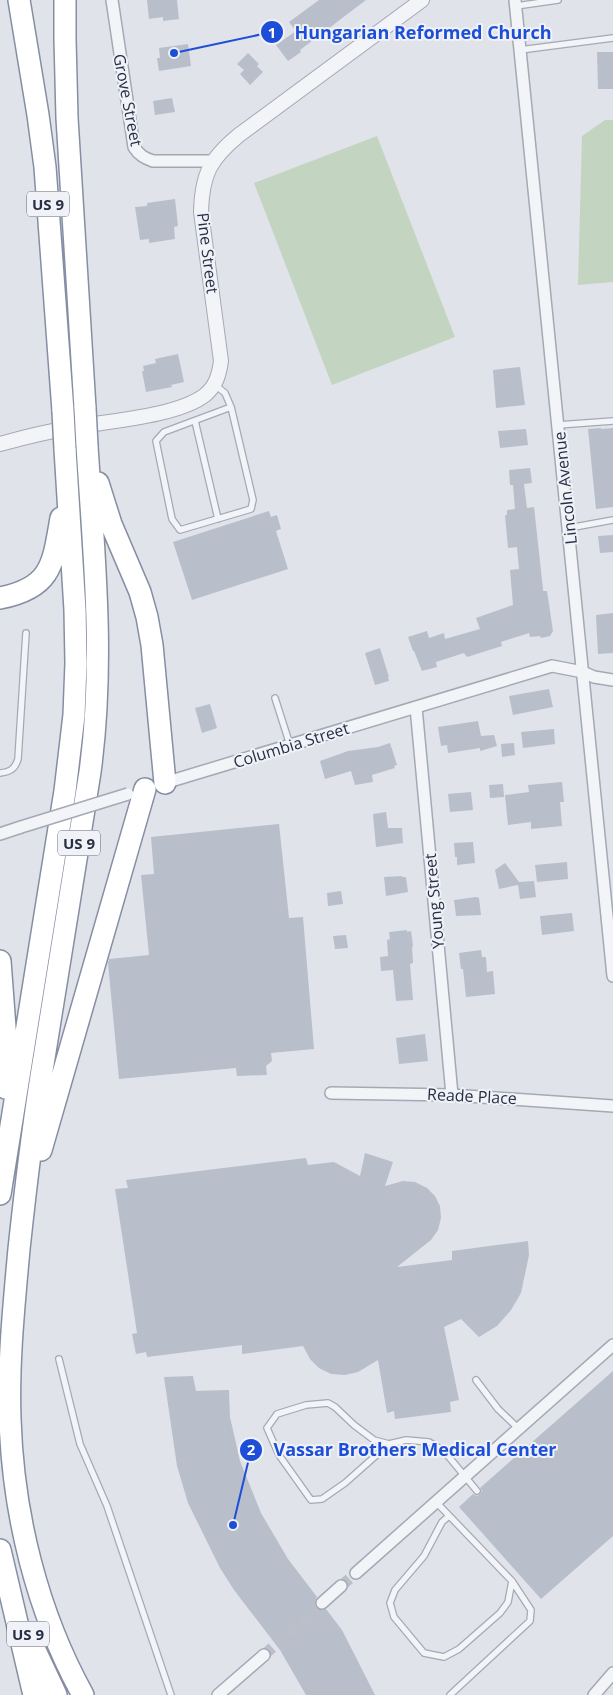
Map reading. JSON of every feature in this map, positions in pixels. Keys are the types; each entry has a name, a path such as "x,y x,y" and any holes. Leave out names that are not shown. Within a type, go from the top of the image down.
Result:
{"highway":[{"name":"US 9","path":"1,1187 65,791 76,689 76,637 66,456 45,167 19,0"},
{"name":"US 9","path":"65,0 67,127 99,640 96,720 90,772 34,1124 20,1238 10,1394 11,1445 17,1497 27,1547 41,1596 59,1645 83,1695"},
{"path":"20,1238 34,1178 146,789 152,645 140,592 111,524 87,446"},
{"path":"0,598 28,590 42,579 50,566 54,556 62,514 66,456"},
{"path":"0,960 7,1048 1,1187"},
{"name":"US 9","path":"0,1550 5,1571 33,1646 56,1695"},
{"path":"5,1571 34,1695"}],"street":[{"name":"Grove Street","path":"112,0 134,147 144,159 153,161 213,161"},
{"name":"Pine Street","path":"215,385 220,370 220,352 201,212 202,194 206,177 213,161 239,135 422,0"},
{"name":"Lincoln Avenue","path":"515,3 583,672 609,894 613,976"},
{"path":"0,444 55,430 160,412 196,400 215,385"},
{"name":"Columbia Street","path":"0,834 552,666 613,680"},
{"name":"Young Street","path":"416,707 452,1094"},
{"name":"Reade Place","path":"331,1093 452,1094 613,1106"},
{"path":"356,1573 613,1346"},
{"path":"322,1603 341,1586"},
{"path":"218,1695 264,1655"},
{"path":"594,1695 613,1673"}],"lane":[{"path":"515,3 558,0"},
{"path":"520,50 613,38"},
{"path":"215,385 225,393 231,407 253,500 251,509 180,530 172,519 156,441 164,432 231,407"},
{"path":"195,421 218,519"},
{"path":"558,425 613,421"},
{"path":"569,528 613,520"},
{"path":"0,773 8,772 15,767 18,759 26,634"},
{"path":"275,698 290,745"},
{"path":"59,1359 80,1444 111,1516 171,1695"},
{"path":"476,1380 498,1409 519,1429"},
{"path":"389,1444 345,1484 322,1499 312,1500 280,1455 268,1428 278,1414 306,1406 328,1403 374,1440 389,1444 406,1440 429,1442 444,1451 477,1491"},
{"path":"436,1502 512,1581 531,1610 530,1621 450,1695"},
{"path":"449,1516 442,1522 424,1556 395,1590 390,1603 394,1617 424,1653 444,1657 459,1649 500,1613 508,1602 512,1581"}],"green space":[{"path":"605,120 613,120 613,282 578,285 582,136"},
{"path":"377,136 455,337 332,385 254,183"}],"building":[{"path":"147,0 177,0 179,19 163,21 163,17 149,19"},
{"path":"319,0 366,0 288,61 276,45 296,31 289,22"},
{"path":"188,44 191,66 159,71 157,58 160,58 159,48"},
{"path":"597,52 613,52 613,89 598,89"},
{"path":"248,53 259,64 257,66 263,72 250,85 240,74 244,70 237,64"},
{"path":"172,98 175,112 155,115 153,101"},
{"path":"175,199 178,226 174,227 175,239 149,243 149,239 140,240 135,207 147,206 147,203"},
{"path":"178,354 184,382 171,385 172,387 146,392 142,371 144,371 143,366 156,363 155,359"},
{"path":"520,367 525,405 496,408 493,370"},
{"path":"613,428 613,507 596,509 588,429"},
{"path":"526,429 528,445 500,448 498,431"},
{"path":"530,468 532,483 524,484 527,508 534,507 543,591 547,591 553,631 550,636 541,638 540,636 530,637 529,633 501,642 502,646 467,657 464,653 436,662 437,667 422,671 408,637 427,631 429,638 444,633 445,639 480,629 476,618 513,605 510,570 519,569 517,547 508,548 505,515 507,515 507,510 515,509 513,485 510,485 509,470"},
{"path":"269,511 271,517 277,515 281,529 276,531 288,569 192,600 173,542"},
{"path":"613,535 613,552 600,553 598,536"},
{"path":"613,613 613,653 598,654 596,615"},
{"path":"380,648 389,681 375,685 365,653"},
{"path":"549,689 553,707 513,715 509,696"},
{"path":"210,704 217,728 202,733 195,708"},
{"path":"478,721 481,736 494,735 497,746 480,751 480,748 448,753 447,745 441,746 438,727"},
{"path":"554,729 555,744 523,748 521,732"},
{"path":"390,743 397,765 394,766 395,768 372,775 373,782 355,785 351,771 325,779 320,761 348,751 378,747"},
{"path":"514,743 515,755 502,757 501,744"},
{"path":"562,782 564,802 560,802 562,826 531,829 531,822 508,825 505,795 529,792 528,785"},
{"path":"503,784 504,797 490,798 489,785"},
{"path":"471,792 473,810 450,812 448,794"},
{"path":"386,812 388,828 402,828 403,843 376,847 373,814"},
{"path":"279,824 289,918 303,917 314,1049 271,1053 272,1061 266,1066 267,1075 237,1076 236,1068 119,1079 108,963 109,959 149,955 141,875 154,874 151,837"},
{"path":"473,842 475,863 457,865 454,843"},
{"path":"567,862 568,879 537,882 535,865"},
{"path":"505,863 519,882 534,881 536,897 520,899 518,885 499,889 495,870"},
{"path":"384,877 406,877 408,892 386,896"},
{"path":"341,891 343,904 328,906 327,893"},
{"path":"479,898 481,915 456,916 454,900"},
{"path":"572,913 574,931 542,935 540,916"},
{"path":"407,930 407,932 411,931 413,946 413,963 410,964 413,1000 396,1001 393,970 381,971 380,957 388,956 387,940 390,939 389,932"},
{"path":"346,935 348,948 335,949 333,936"},
{"path":"481,950 482,957 486,957 487,972 493,971 495,994 466,997 459,953"},
{"path":"425,1034 428,1061 399,1064 396,1038"},
{"path":"365,1153 393,1162 385,1186 403,1181 415,1182 427,1188 435,1196 440,1206 441,1218 438,1230 431,1240 397,1267 452,1260 452,1251 528,1241 529,1255 521,1293 511,1310 497,1326 479,1337 461,1319 444,1327 459,1400 450,1402 451,1412 395,1419 394,1411 387,1413 378,1360 358,1372 345,1375 331,1374 319,1368 310,1359 303,1346 242,1354 242,1345 147,1357 146,1352 136,1354 132,1334 137,1333 115,1189 128,1188 126,1180 306,1158 308,1165 334,1162 360,1176"},
{"path":"613,1371 613,1536 541,1599 459,1507 473,1494 477,1496 480,1494 482,1491 480,1488"},
{"path":"193,1376 196,1391 229,1390 230,1417 240,1461 261,1513 288,1559 317,1597 315,1601 316,1608 320,1610 326,1609 342,1630 375,1695 306,1695 280,1650 234,1590 220,1568 188,1503 177,1466 164,1377"}],"tunnel":[{"path":"341,1586 356,1573"},
{"path":"264,1655 322,1603"}],"place":[{"name":"Hungarian Reformed Church","path":"174,53"},
{"name":"Vassar Brothers Medical Center","path":"233,1525"}]}
